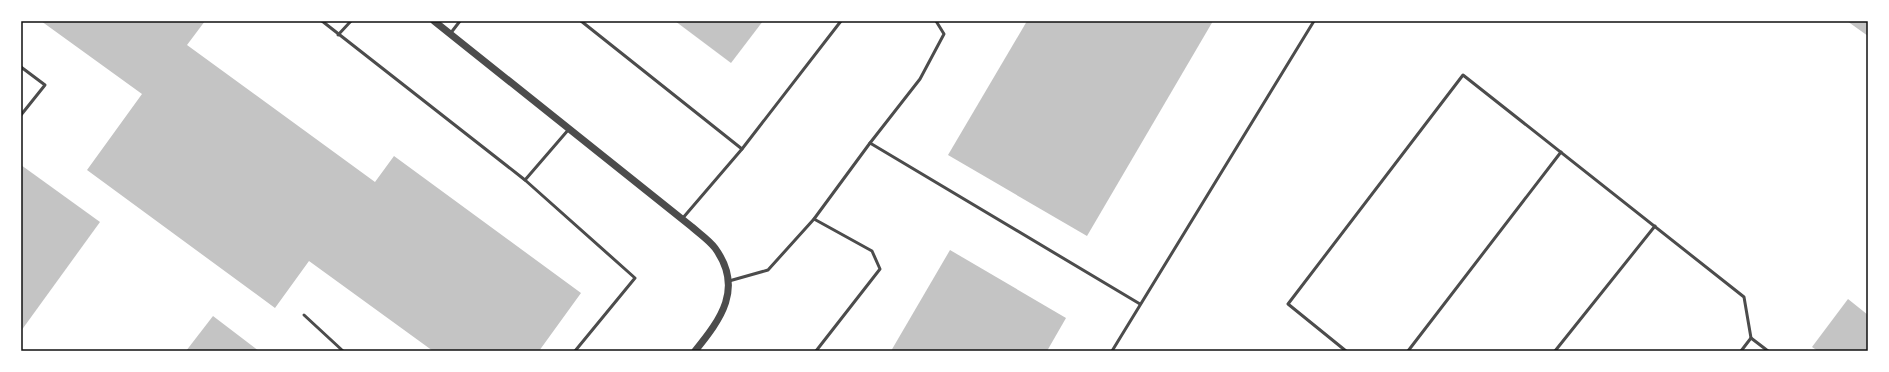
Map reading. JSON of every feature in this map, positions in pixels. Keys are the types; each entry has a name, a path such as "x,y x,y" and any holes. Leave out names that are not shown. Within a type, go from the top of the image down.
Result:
{"street":[{"path":"434,21 715,247 724,263 729,281 729,294 721,315 695,351"}],"lane":[{"path":"322,21 525,180 634,278 575,351"},
{"path":"338,35 351,21"},
{"path":"450,34 460,21"},
{"path":"581,21 742,149"},
{"path":"682,219 742,149 840,21"},
{"path":"729,281 768,270 814,219 870,143 920,79 944,34 936,21"},
{"path":"1112,351 1314,21"},
{"path":"21,67 45,85 21,115"},
{"path":"1346,351 1288,304 1463,75 1744,297 1752,338 1768,351"},
{"path":"525,180 569,129"},
{"path":"870,143 1140,304"},
{"path":"1408,351 1561,152"},
{"path":"814,219 872,251 880,269 816,351"},
{"path":"1555,351 1655,226"},
{"path":"304,315 343,351"},
{"path":"1741,351 1752,338"}],"building":[{"path":"41,21 205,21 187,45 375,182 394,156 581,293 539,351 433,351 309,261 275,308 87,170 142,94"},
{"path":"675,21 763,21 731,63"},
{"path":"1027,21 1213,21 1087,236 948,155"},
{"path":"1847,21 1868,21 1868,36"},
{"path":"21,165 100,222 21,331"},
{"path":"950,250 1066,318 1047,351 891,351"},
{"path":"1848,299 1868,315 1868,351 1818,351 1812,347"},
{"path":"213,316 259,351 186,351"}]}
